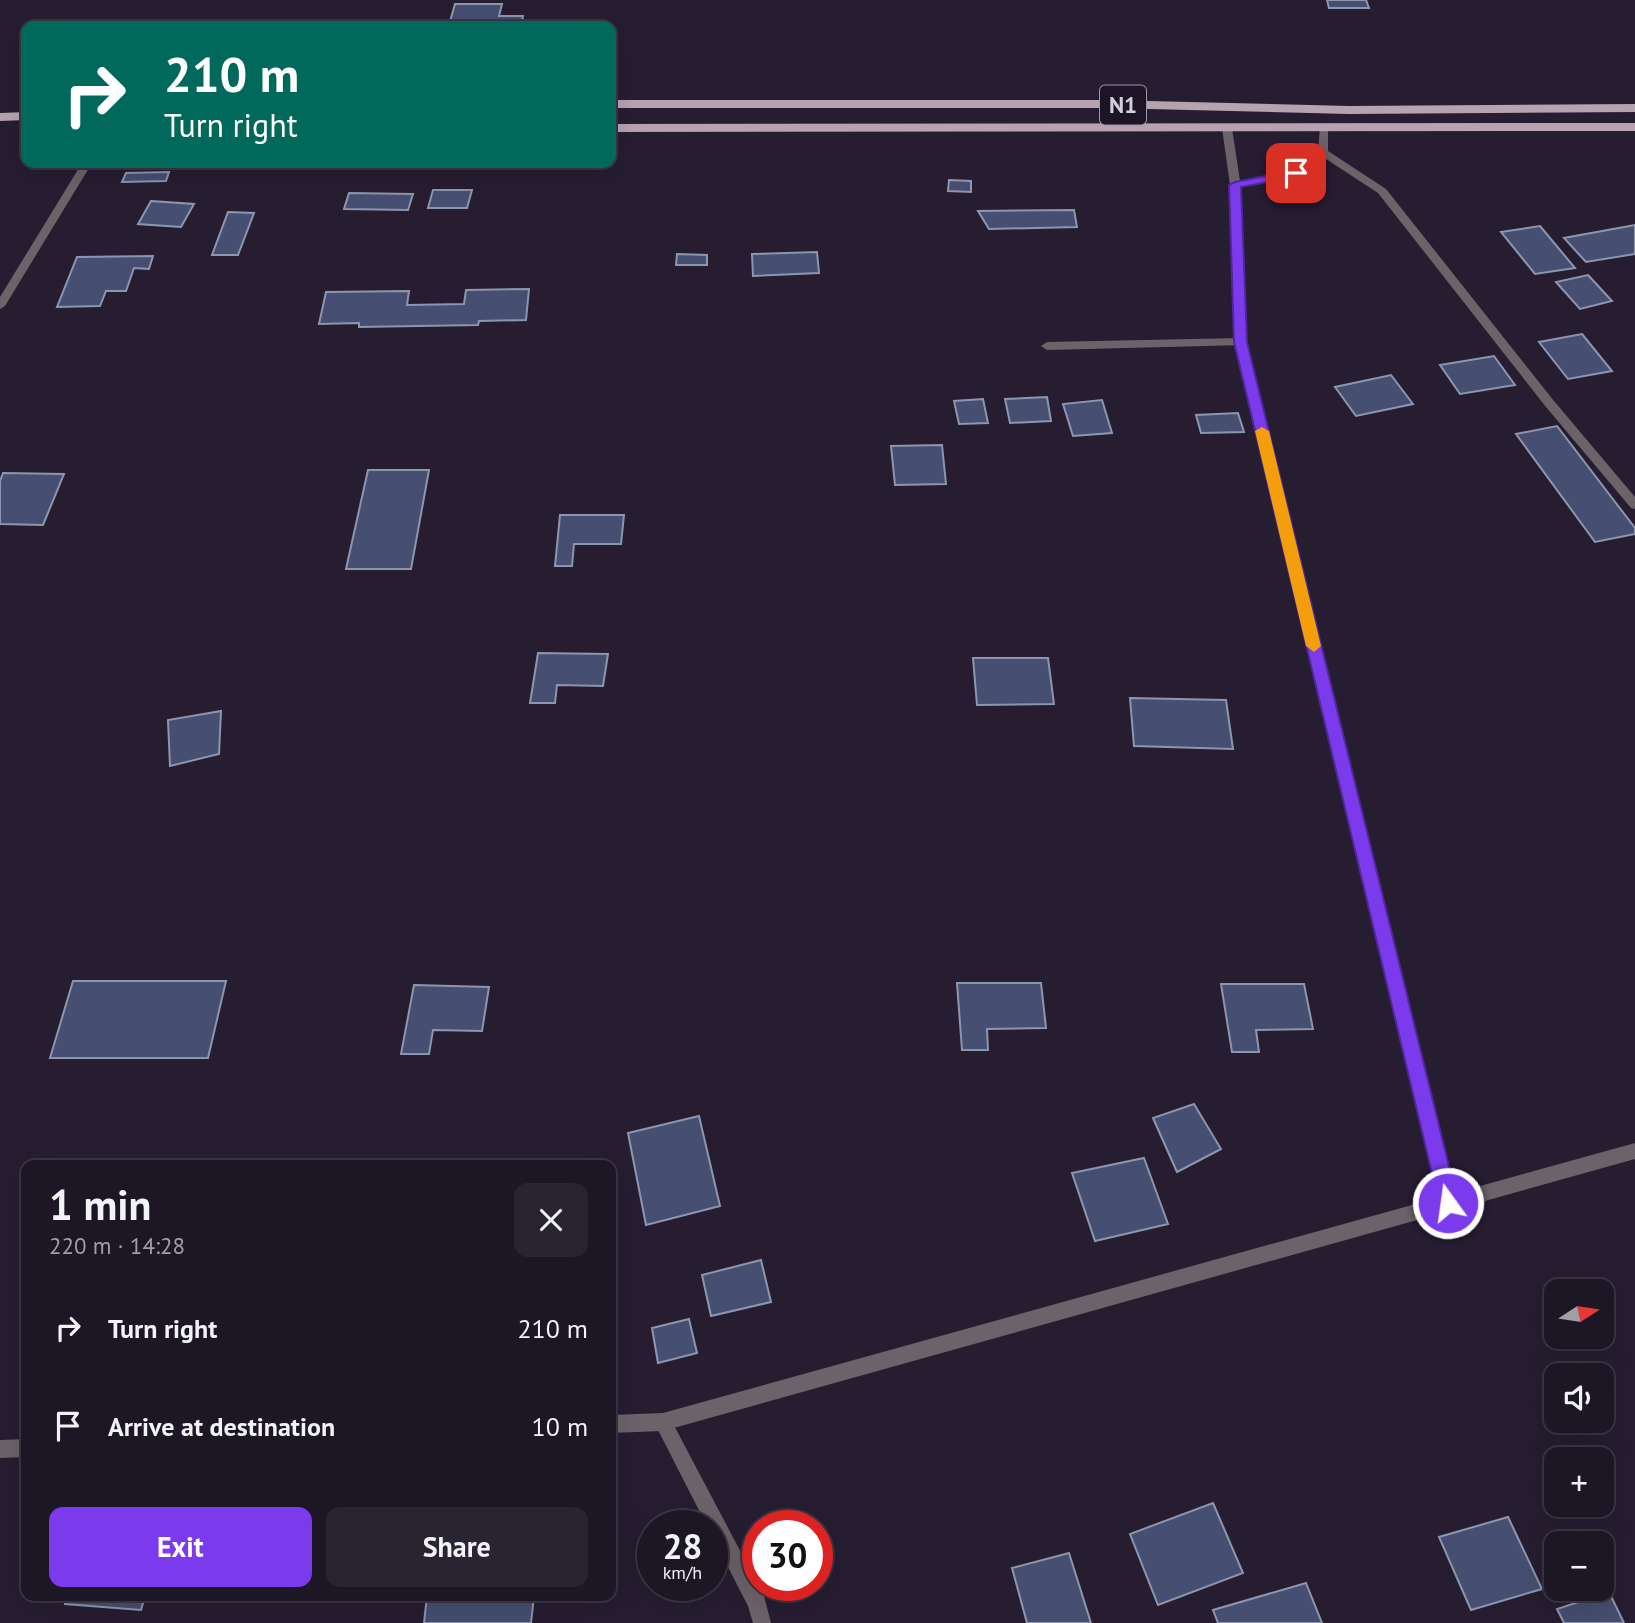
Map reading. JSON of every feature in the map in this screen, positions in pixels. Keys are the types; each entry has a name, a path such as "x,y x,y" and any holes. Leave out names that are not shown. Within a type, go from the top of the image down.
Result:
{"main road":[{"name":"N1","path":"616,104 1107,104 1349,110 1635,108"},
{"path":"0,117 21,116"},
{"name":"N1","path":"616,128 1635,127"}],"street":[{"path":"1324,152 1325,127"},
{"path":"1227,128 1235,185 1241,342 1448,1203"},
{"path":"1235,185 1296,173 1324,152"},
{"path":"1324,152 1382,191 1550,404 1635,505"},
{"path":"0,306 84,168"},
{"path":"1047,345 1241,342"},
{"path":"616,1424 663,1422 1635,1151"},
{"path":"663,1422 757,1604 762,1623"},
{"path":"0,1449 21,1448"}],"building":[{"path":"1327,0 1366,0 1369,8 1329,8"},
{"path":"455,4 502,4 499,16 523,16 522,21 450,21"},
{"path":"169,172 166,181 122,182 126,173"},
{"path":"949,180 971,181 971,192 948,191"},
{"path":"433,190 472,190 467,208 428,208"},
{"path":"349,193 413,194 408,210 344,209"},
{"path":"151,201 194,204 181,227 138,224"},
{"path":"1074,210 1077,227 989,229 978,211"},
{"path":"228,212 254,213 238,255 212,255"},
{"path":"1635,225 1635,254 1586,262 1564,238"},
{"path":"1540,226 1575,268 1535,274 1501,232"},
{"path":"817,252 819,273 753,276 752,254"},
{"path":"677,254 707,255 707,265 676,265"},
{"path":"153,256 149,269 134,268 126,291 106,291 100,306 57,307 77,257"},
{"path":"1588,275 1612,301 1580,309 1556,282"},
{"path":"529,289 526,320 479,321 478,325 359,327 359,323 319,324 326,292 409,291 407,305 464,304 466,290"},
{"path":"1582,334 1612,371 1568,379 1539,342"},
{"path":"1494,356 1515,385 1460,394 1440,365"},
{"path":"1391,375 1413,404 1356,416 1335,387"},
{"path":"1047,397 1051,421 1010,423 1005,399"},
{"path":"983,399 988,423 959,424 954,401"},
{"path":"1102,400 1112,433 1073,436 1063,404"},
{"path":"1238,413 1244,432 1201,433 1196,415"},
{"path":"1557,426 1635,528 1635,534 1595,542 1516,434"},
{"path":"942,445 946,484 895,485 891,446"},
{"path":"368,470 429,470 411,569 346,569"},
{"path":"3,473 64,474 43,525 0,524 0,481"},
{"path":"560,515 624,515 621,544 574,544 572,566 555,566"},
{"path":"538,653 608,654 603,686 557,685 555,703 530,703"},
{"path":"973,658 1048,658 1054,704 977,705"},
{"path":"1130,698 1226,700 1233,749 1134,746"},
{"path":"221,711 219,754 170,766 168,720"},
{"path":"73,981 226,981 208,1058 50,1058"},
{"path":"957,983 1041,983 1046,1028 987,1029 988,1050 962,1050"},
{"path":"1221,984 1304,984 1313,1029 1256,1030 1259,1052 1232,1052"},
{"path":"414,985 489,987 482,1031 433,1030 429,1054 401,1054"},
{"path":"1194,1104 1221,1149 1177,1172 1153,1118"},
{"path":"699,1116 720,1206 646,1225 628,1133"},
{"path":"1144,1158 1168,1224 1095,1241 1072,1173"},
{"path":"761,1260 771,1302 711,1316 702,1275"},
{"path":"689,1319 697,1353 658,1363 652,1328"},
{"path":"1213,1503 1243,1573 1158,1605 1130,1534"},
{"path":"1508,1517 1542,1589 1471,1610 1439,1537"},
{"path":"1069,1553 1091,1623 1027,1623 1012,1568"},
{"path":"1306,1583 1322,1623 1218,1623 1213,1610"},
{"path":"66,1601 144,1601 141,1610 65,1604"},
{"path":"426,1601 533,1601 531,1623 424,1623"},
{"path":"1581,1601 1613,1601 1624,1623 1564,1623 1557,1609"}],"slow traffic":[{"path":"1262,431 1314,646"}],"route":[{"path":"1296,173 1235,185 1241,342 1448,1203"}]}
